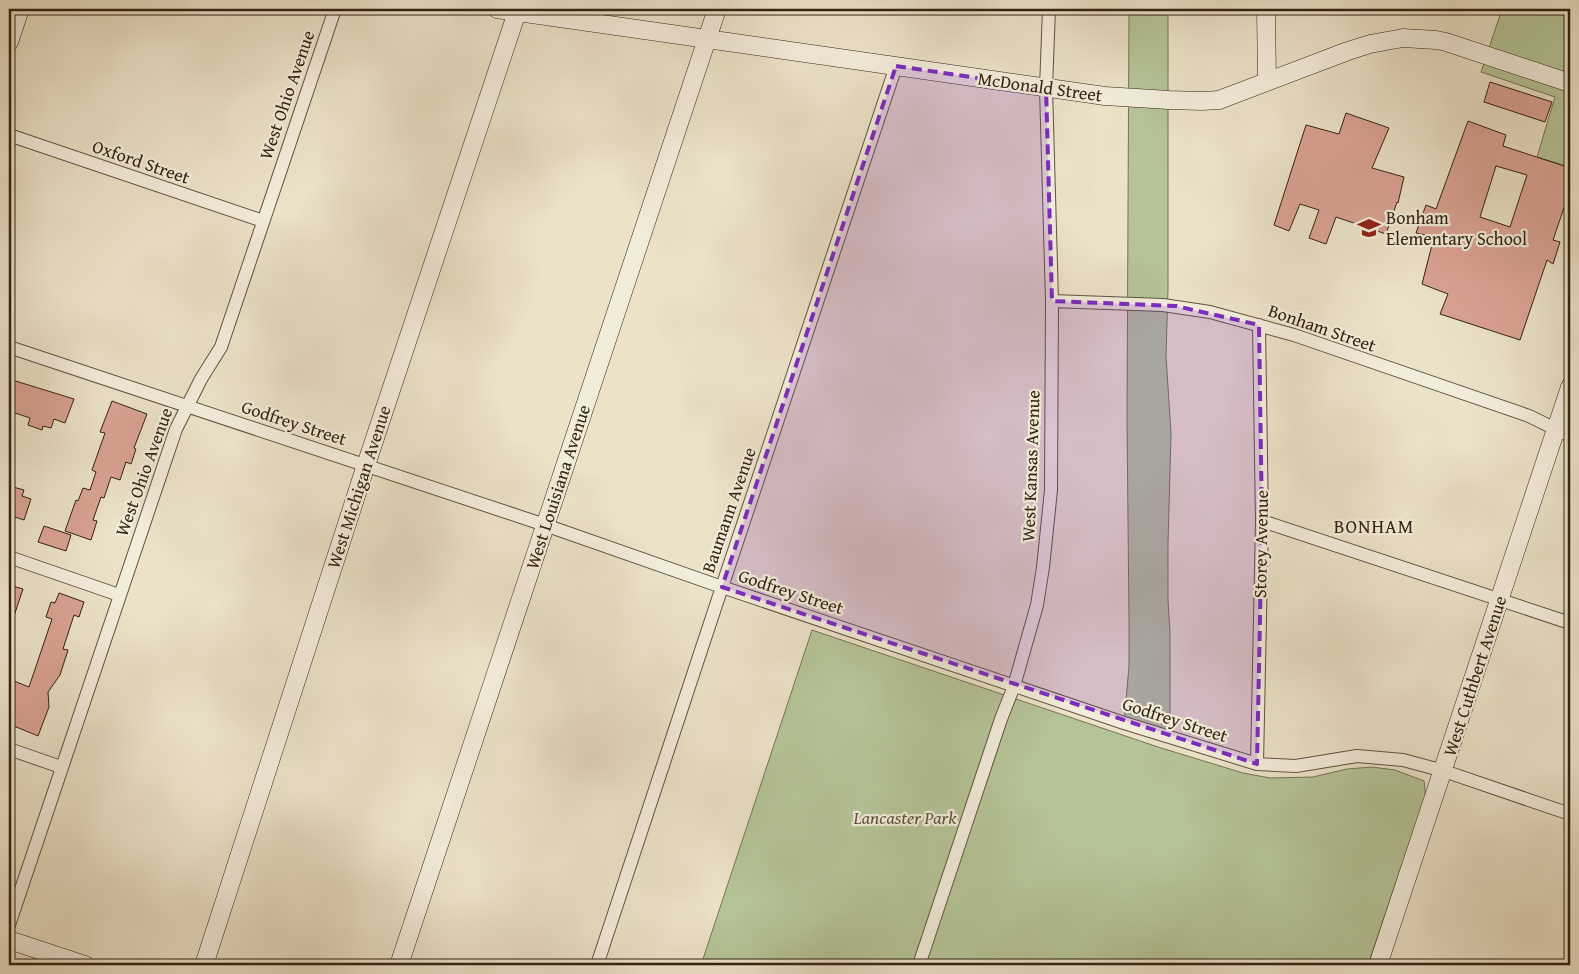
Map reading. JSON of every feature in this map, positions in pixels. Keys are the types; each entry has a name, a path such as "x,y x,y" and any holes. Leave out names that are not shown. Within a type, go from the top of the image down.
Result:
{"street":[{"path":"9,42 20,9"},
{"name":"West Ohio Avenue","path":"9,925 176,429 221,346 335,9"},
{"name":"McDonald Street","path":"497,9 517,10 1124,98 1202,101 1231,96 1348,51 1370,44 1403,38 1422,38 1446,42 1570,83"},
{"name":"West Louisiana Avenue","path":"399,965 717,9"},
{"name":"West Kansas Avenue","path":"919,965 1001,719 1014,686 1037,605 1043,566 1051,490 1052,301 1046,88 1049,9"},
{"path":"1266,9 1267,82"},
{"name":"West Michigan Avenue","path":"204,965 366,465 517,10"},
{"name":"Baumann Avenue","path":"597,965 896,66"},
{"name":"Oxford Street","path":"9,135 263,221"},
{"name":"Bonham Street","path":"1052,301 1170,305 1260,324 1529,416 1563,432"},
{"name":"Storey Avenue","path":"1256,764 1262,521 1260,324"},
{"name":"Godfrey Street","path":"9,347 545,525 1014,686 1256,764 1296,766 1357,756 1375,756 1404,760 1444,771 1570,814"},
{"name":"West Cuthbert Avenue","path":"1378,965 1444,771 1499,600 1563,432 1570,387"},
{"path":"1262,521 1570,623"},
{"path":"9,557 119,595"},
{"path":"9,749 61,766"},
{"path":"9,940 85,965"}],"highlighted area":[{"path":"896,66 1046,88 1052,301 1176,306 1259,325 1262,521 1257,764 722,587"}],"green space":[{"path":"1129,9 1168,9 1168,289 1166,356 1171,433 1168,544 1170,735 1124,723 1129,666 1127,418"},
{"path":"1502,9 1570,9 1570,167 1537,157 1555,97 1481,72"},
{"name":"Lancaster Park","path":"812,630 1158,747 1243,773 1270,778 1313,777 1347,769 1372,767 1395,770 1424,781 1425,797 1368,965 701,965"}],"building":[{"path":"1490,82 1552,102 1545,122 1484,102"},
{"path":"1346,113 1389,128 1372,168 1404,177 1398,203 1386,234 1336,217 1326,244 1309,238 1319,210 1300,204 1289,231 1274,225 1306,125 1339,134"},
{"path":"1468,121 1506,135 1503,146 1570,168 1570,190 1553,240 1560,242 1553,264 1547,260 1520,340 1440,314 1448,294 1422,284 1434,237 1416,233 1426,205 1436,209","holes":["1496,166 1527,175 1510,227 1480,217"]},
{"path":"9,379 74,399 65,423 54,419 51,428 43,426 42,430 28,425 30,418 9,411"},
{"path":"112,401 147,414 134,448 136,449 131,464 126,462 120,480 111,477 104,498 101,497 93,520 97,521 91,540 65,531 76,500 78,501 83,488 90,490 96,472 92,470 105,433 100,432"},
{"path":"13,487 24,490 22,496 31,499 24,520 9,515 9,490 12,491"},
{"path":"44,526 71,535 66,551 38,542"},
{"path":"9,585 23,589 11,625 9,624"},
{"path":"59,593 84,602 79,617 74,615 63,649 68,650 60,675 48,692 49,707 38,736 9,724 9,679 29,687 52,619 46,617 51,602 55,603"}],"place":[{"name":"Bonham Elementary School","path":"1369,228"}],"district":[{"name":"BONHAM","path":"1374,526"}]}
